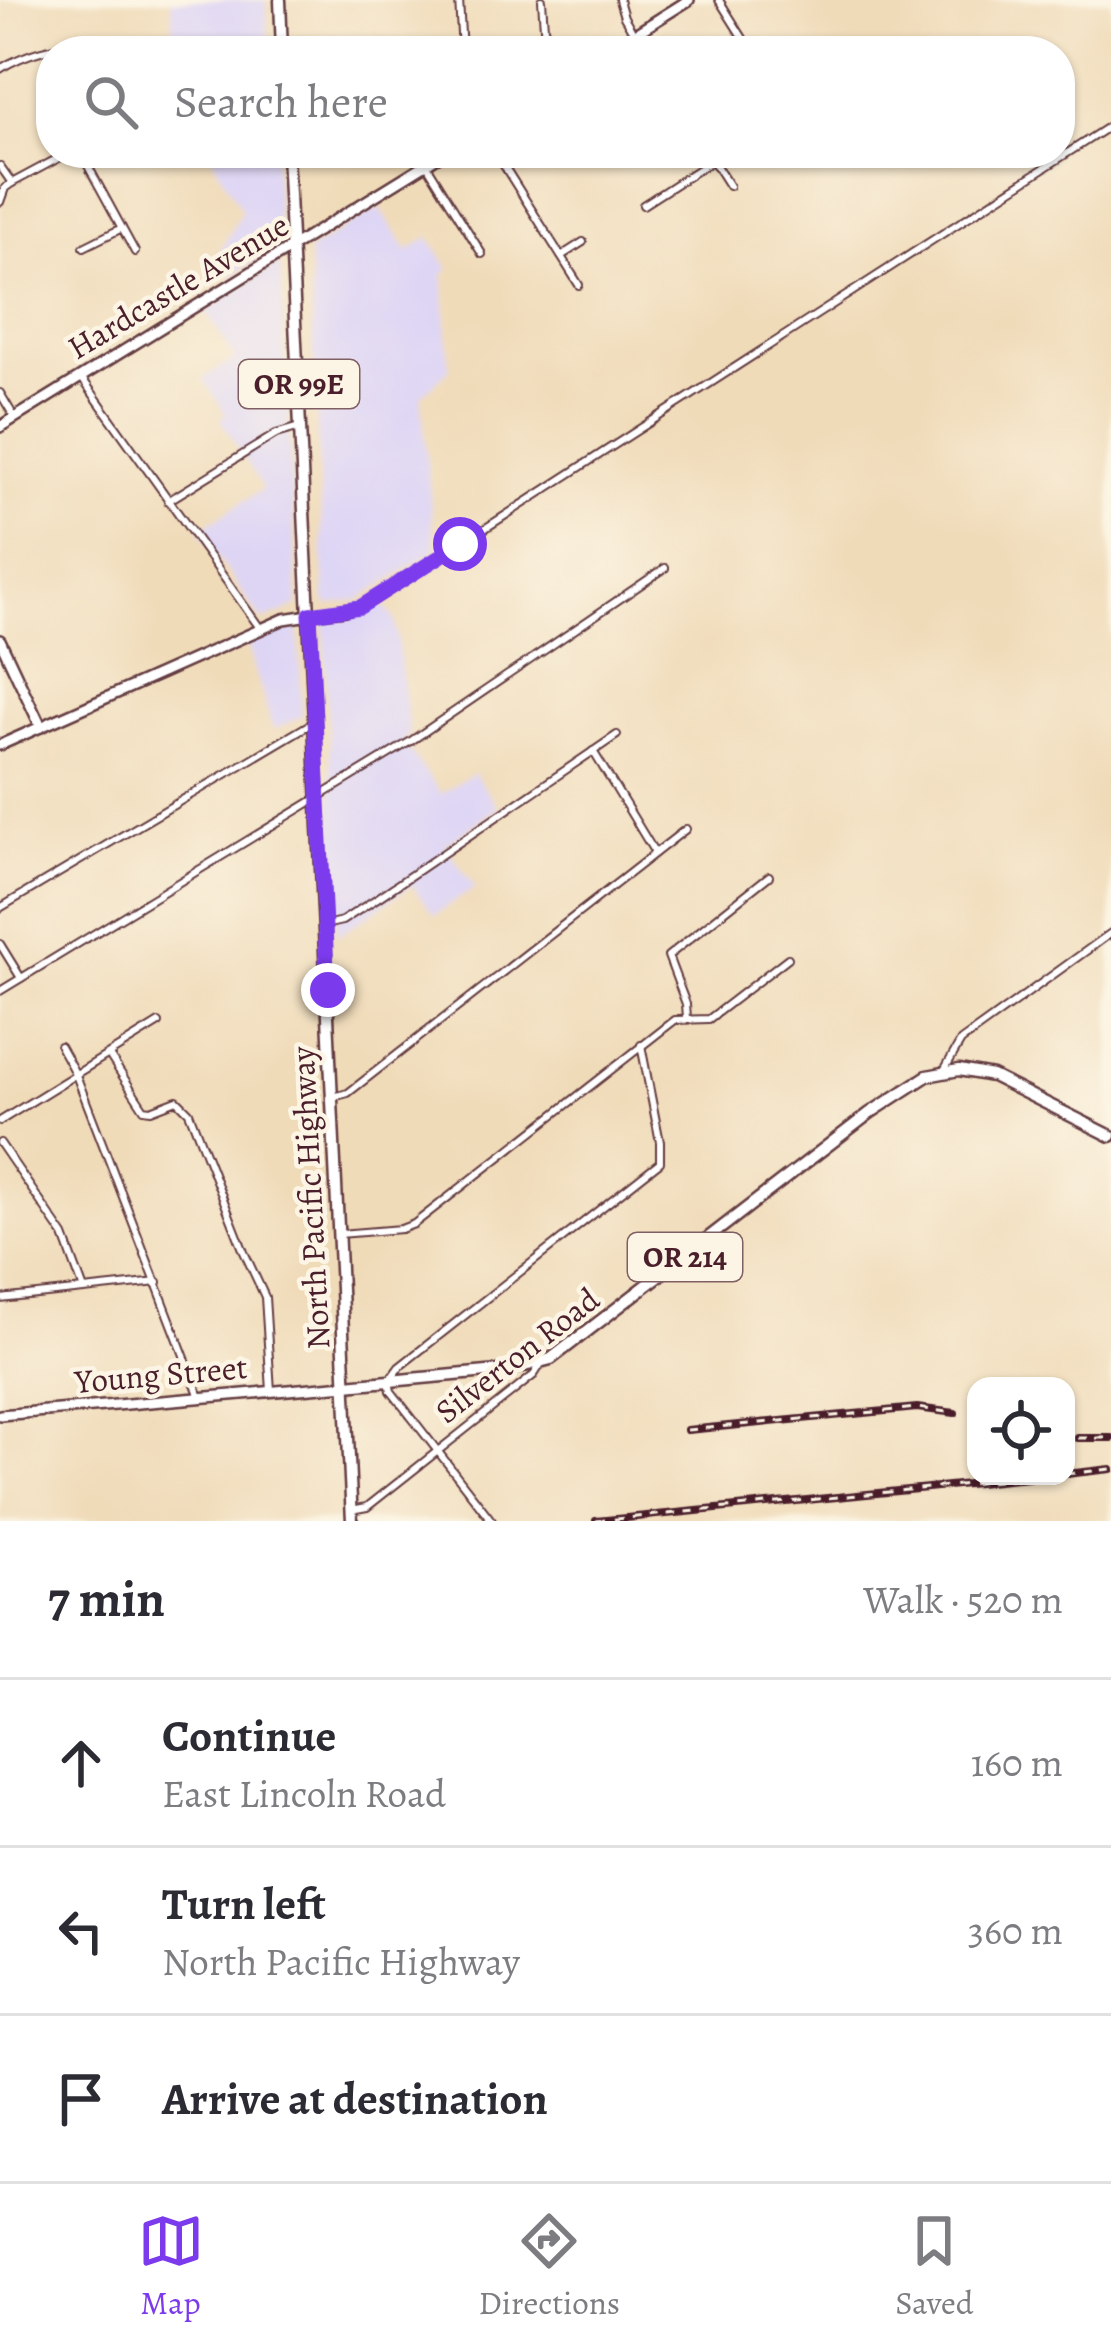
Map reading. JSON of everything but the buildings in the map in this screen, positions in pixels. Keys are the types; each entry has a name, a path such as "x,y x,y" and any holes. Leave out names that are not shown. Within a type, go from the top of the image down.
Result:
{"main road":[{"path":"280,0 281,36"},
{"name":"North Pacific Highway","path":"288,168 352,1515"},
{"path":"943,1072 966,1070 1000,1079 1111,1136"},
{"name":"Silverton Road","path":"542,1364 911,1084 943,1072"},
{"name":"Young Street","path":"346,1385 542,1364"}],"street":[{"path":"459,0 461,36"},
{"path":"542,0 548,36"},
{"path":"619,0 634,35 689,0"},
{"path":"719,0 742,36"},
{"path":"0,70 36,51"},
{"path":"1075,148 1111,125"},
{"path":"0,166 12,183"},
{"path":"0,202 5,188 40,168"},
{"path":"89,168 135,252"},
{"name":"Hardcastle Avenue","path":"0,427 420,168"},
{"path":"428,168 482,254"},
{"path":"505,168 579,285"},
{"path":"643,205 694,168"},
{"path":"718,168 729,186"},
{"path":"0,745 294,616 360,607 1044,168"},
{"path":"84,247 122,228"},
{"path":"561,256 584,242"},
{"path":"81,377 261,629"},
{"path":"0,393 15,418"},
{"path":"168,501 285,429 301,427"},
{"path":"0,991 319,799 665,568"},
{"path":"0,640 41,727"},
{"path":"0,908 315,722"},
{"path":"325,926 342,921 379,897 616,734"},
{"path":"593,751 655,853"},
{"path":"332,1097 348,1093 686,829"},
{"path":"687,1018 686,1004 666,958 769,876"},
{"path":"943,1072 961,1041 1111,933"},
{"path":"0,944 21,979"},
{"path":"339,1234 414,1224 675,1020 712,1017 788,958"},
{"path":"0,1121 159,1023"},
{"path":"492,1521 391,1391 389,1381 399,1367 661,1160 641,1045"},
{"path":"60,1046 76,1075 200,1397"},
{"path":"110,1055 143,1109 176,1100 190,1112 266,1297 272,1391"},
{"path":"0,1143 64,1236 84,1290"},
{"path":"0,1299 158,1282"},
{"name":"Silverton Road","path":"352,1515 534,1375 542,1364"},
{"name":"Young Street","path":"0,1415 346,1385"}],"shaded area":[{"path":"171,0 266,0 268,36 173,36"},
{"path":"218,168 275,168 279,246 229,277 217,257 242,211"},
{"path":"379,207 408,251 429,237 449,269 443,273 449,370 421,396 435,550 358,600 328,605 309,251"},
{"path":"280,263 298,606 262,621 199,530 263,489 220,418 226,414 203,379 235,359 205,310"},
{"path":"381,602 395,620 409,735 402,741 441,794 474,773 498,808 445,845 475,888 434,915 412,885 337,936 324,621"},
{"path":"298,625 302,716 273,730 247,642 280,627"}],"railway":[{"path":"687,1430 917,1408 955,1413"},
{"path":"1078,1438 1111,1438"},
{"path":"1075,1473 1111,1469"},
{"path":"596,1521 967,1484"}],"route":[{"path":"328,990 310,614 360,607 460,544"}]}
